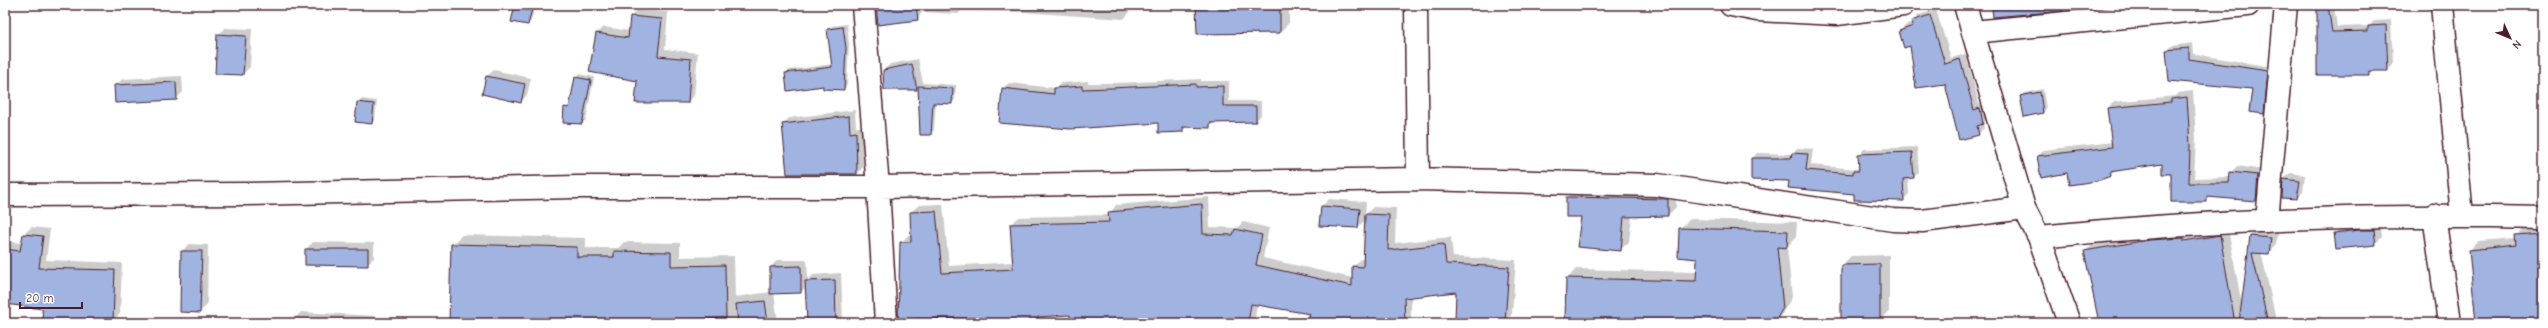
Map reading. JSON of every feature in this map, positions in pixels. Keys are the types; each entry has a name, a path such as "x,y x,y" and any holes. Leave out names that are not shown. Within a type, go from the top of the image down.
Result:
{"street":[{"path":"859,5 863,5 878,187 886,323"},
{"path":"1416,5 1418,179"},
{"path":"1731,5 1757,10 1837,14 1903,5"},
{"path":"1965,5 2001,134 2024,208 2039,237 2069,323"},
{"path":"1973,32 2248,5"},
{"path":"2267,221 2286,5"},
{"path":"2442,5 2462,216"},
{"path":"5,195 262,194 578,187 878,187 1418,179 1657,184 1893,220 1922,221 2024,208"},
{"path":"2434,215 2449,323"},
{"path":"2039,237 2135,227 2267,221 2434,215 2543,218"}],"building":[{"path":"515,5 532,9 528,25 511,22"},
{"path":"876,5 916,5 918,20 878,25"},
{"path":"1196,5 1280,5 1280,33 1197,34"},
{"path":"1999,5 2062,5 2063,11 1993,17 1992,9 2000,7"},
{"path":"2317,5 2328,5 2332,32 2368,31 2368,26 2386,25 2388,71 2369,71 2369,75 2317,75"},
{"path":"1930,15 1945,64 1960,59 1974,110 1980,108 1983,124 1977,126 1979,135 1959,140 1945,84 1916,88 1910,46 1904,48 1899,31 1913,26 1911,21"},
{"path":"630,16 662,19 658,56 691,59 688,103 635,103 637,81 589,72 596,33 628,38"},
{"path":"843,27 846,48 844,90 823,89 823,86 787,91 785,73 832,67 827,29"},
{"path":"217,34 246,36 243,75 215,74"},
{"path":"2189,48 2189,59 2268,71 2264,114 2249,112 2252,89 2169,81 2166,50"},
{"path":"912,64 917,90 884,90 883,70"},
{"path":"486,76 525,84 521,103 482,94"},
{"path":"575,77 591,80 582,124 563,123 564,107 569,108"},
{"path":"176,82 177,100 115,103 114,85"},
{"path":"1196,84 1196,87 1223,86 1223,106 1256,106 1256,122 1210,123 1210,128 1183,127 1183,132 1158,133 1158,123 1071,129 999,123 1002,88 1054,94 1054,88 1082,86 1082,89"},
{"path":"918,86 953,88 952,104 933,103 931,135 920,135"},
{"path":"2040,92 2043,113 2024,117 2020,96"},
{"path":"2187,97 2190,145 2189,183 2229,183 2230,172 2258,175 2256,201 2207,197 2207,202 2171,202 2171,174 2162,174 2162,164 2110,172 2111,176 2097,181 2069,185 2067,173 2041,178 2037,156 2112,147 2107,108 2171,102 2171,99"},
{"path":"357,102 374,104 372,124 355,122"},
{"path":"849,116 850,133 856,132 857,174 787,174 782,124"},
{"path":"1912,152 1914,178 1903,179 1904,201 1854,200 1854,194 1788,188 1789,181 1751,180 1751,158 1791,158 1792,153 1808,154 1806,170 1853,174 1853,171 1859,171 1858,154"},
{"path":"2283,179 2300,181 2297,199 2282,198"},
{"path":"1566,197 1668,199 1668,216 1624,217 1621,251 1577,247 1581,217 1566,217"},
{"path":"1202,204 1203,234 1233,235 1235,229 1262,235 1256,265 1352,286 1352,266 1363,267 1365,214 1389,215 1388,250 1444,244 1446,264 1509,267 1505,322 1455,320 1456,292 1404,298 1405,323 1334,320 1334,323 1322,323 1308,320 1310,314 1251,304 1248,323 1070,323 1070,315 1038,317 1039,323 979,323 979,318 916,319 916,323 898,323 900,242 911,242 910,212 936,211 942,273 1013,269 1010,224 1109,222 1108,212"},
{"path":"1321,206 1360,209 1358,228 1319,226"},
{"path":"1679,228 1788,231 1787,248 1777,247 1783,308 1774,323 1656,321 1655,323 1620,323 1621,321 1565,320 1566,278 1696,281 1697,259 1678,257"},
{"path":"2374,230 2376,245 2336,249 2334,233"},
{"path":"2543,233 2543,323 2476,323 2469,250 2516,245 2515,235"},
{"path":"23,234 43,236 39,268 115,270 113,322 43,323 42,309 5,304 5,249 20,251"},
{"path":"2220,235 2235,323 2099,323 2084,251 2148,240 2184,238 2184,241"},
{"path":"2250,236 2271,238 2269,254 2252,253 2268,323 2239,323"},
{"path":"451,244 577,247 577,257 614,257 614,251 671,252 671,266 725,265 726,318 604,323 449,323"},
{"path":"305,249 368,249 368,266 305,265"},
{"path":"181,251 202,251 200,313 180,312"},
{"path":"1880,264 1880,322 1841,323 1841,265"},
{"path":"801,266 801,293 770,294 770,267"},
{"path":"835,280 836,323 807,323 805,281"},
{"path":"765,301 768,323 738,323 736,304"}]}
